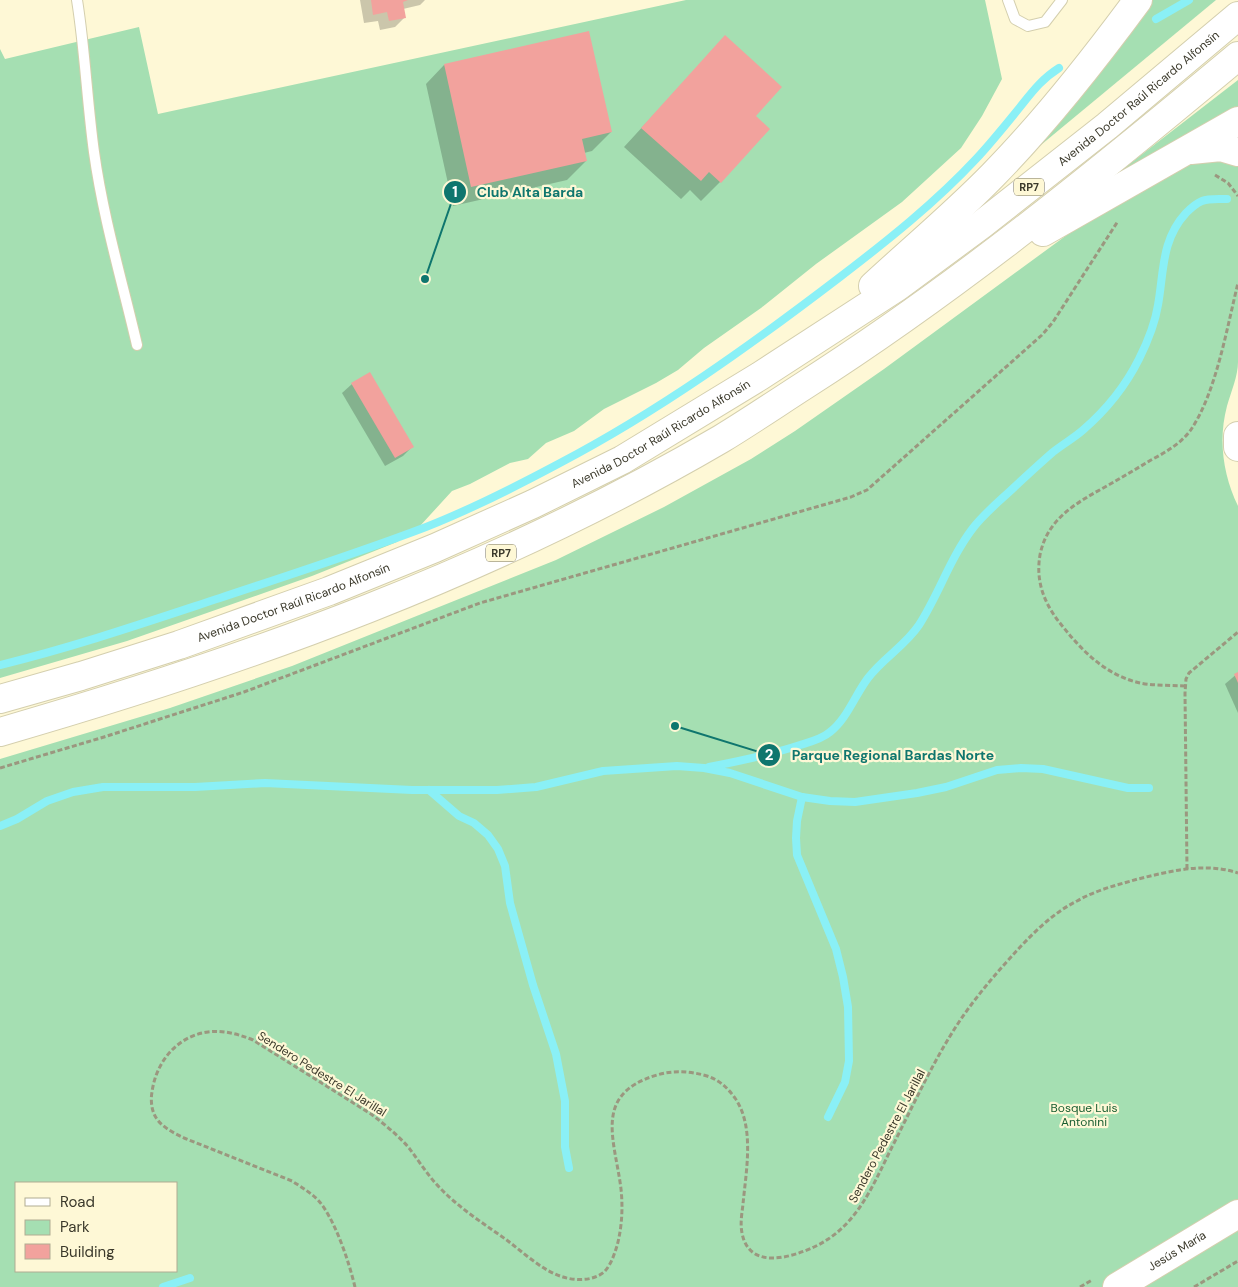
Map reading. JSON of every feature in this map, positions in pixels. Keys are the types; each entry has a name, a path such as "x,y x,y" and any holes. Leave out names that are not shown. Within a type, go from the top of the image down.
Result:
{"main road":[{"path":"810,344 936,230 999,169 1062,99 1138,0"},
{"name":"Avenida Doctor Raúl Ricardo Alfonsín","path":"0,699 81,676 232,627 329,591 435,548 533,504 622,460 712,406 897,287 981,225 1107,126 1238,16"},
{"name":"RP7","path":"0,732 160,684 248,654 398,597 499,554 585,512 719,440 853,354 957,281 1128,148 1238,56"},
{"path":"957,281 1238,121"},
{"path":"1187,151 1220,147 1238,152"},
{"path":"1238,436 1238,447"},
{"name":"Jesús María","path":"1117,1287 1238,1214"}],"lane":[{"path":"77,0 94,151 102,199 137,345"},
{"path":"1008,0 1015,19 1028,26 1045,22 1062,0"}],"path":[{"path":"1210,174 1224,179 1232,186 1238,196"},
{"path":"0,768 236,695 480,603 851,497 866,490 1042,335 1053,322 1120,219"},
{"path":"1185,686 1136,682 1115,673 1091,658 1049,608 1040,586 1039,562 1046,538 1052,527 1067,510 1172,448 1192,428 1204,407 1214,380 1238,284"},
{"path":"1187,869 1185,686 1189,673 1193,668 1238,632"},
{"name":"Sendero Pedestre El Jarillal","path":"355,1287 334,1226 326,1210 317,1199 292,1181 184,1138 170,1131 159,1121 153,1111 153,1080 158,1067 166,1055 178,1044 193,1036 207,1032 238,1034 253,1040 371,1114 408,1146 439,1188 550,1272 565,1278 580,1279 593,1279 602,1274 610,1265 621,1230 620,1186 612,1135 612,1118 618,1102 625,1091 641,1080 664,1073 683,1071 702,1074 717,1080 729,1090 738,1103 745,1123 747,1157 741,1218 745,1244 753,1253 765,1258 791,1256 812,1248 830,1238 850,1222 870,1190 938,1057 960,1020 989,982 1024,942 1051,918 1077,901 1110,886 1187,869 1205,867 1238,873"},
{"path":"1194,1287 1238,1261"}],"green space":[{"path":"686,0 985,0 1002,79 982,116 961,148 902,202 816,264 761,308 704,348 678,370 604,409 574,431 546,443 528,459 510,463 470,484 452,491 420,526 397,542 312,576 127,641 0,678 0,49 5,59 139,27 158,114"},
{"path":"1146,0 1216,0 1030,154"},
{"path":"1238,80 1238,115 1114,176"},
{"name":"Bosque Luis Antonini","path":"1201,156 1238,160 1238,367 1224,419 1223,444 1226,470 1238,506 1238,1287 0,1287 0,759 170,708 292,666 556,560 664,507 751,459 884,369 1101,210"}],"building":[{"path":"371,0 408,0 403,2 406,18 389,21 387,12 373,15"},
{"path":"589,31 612,132 582,139 587,161 471,187 444,64"},
{"path":"725,35 782,87 756,116 770,129 721,183 709,172 701,181 641,128"},
{"path":"370,372 414,447 395,458 351,383"},
{"path":"1238,672 1238,683 1234,674"}],"waterway":[{"path":"1156,19 1189,0"},
{"path":"0,665 138,625 400,537 494,497 597,443 704,376 806,302 893,235 927,206 976,159 1036,88 1059,68"},
{"path":"709,767 766,755 808,743 823,737 836,727 868,678 919,625 958,551 977,523 1047,457 1091,423 1121,388 1134,369 1153,326 1157,312 1165,257 1172,234 1178,223 1188,211 1200,202 1211,199 1227,199"},
{"path":"0,826 17,819 47,801 73,792 103,787 195,787 265,783 412,790 497,790 536,787 603,771 677,766 704,768 730,773 802,797 830,801 855,802 917,793 946,787 997,770 1021,768 1043,769 1128,788 1149,788"},
{"path":"429,790 459,816 474,823 488,835 498,849 505,866 510,903 533,985 556,1054 565,1101 565,1147 569,1168"},
{"path":"802,797 797,821 797,855 836,949 848,1007 849,1061 845,1082 828,1117"},
{"path":"163,1287 190,1278"}],"place":[{"name":"Club Alta Barda","path":"425,279"},
{"name":"Parque Regional Bardas Norte","path":"675,726"}]}
